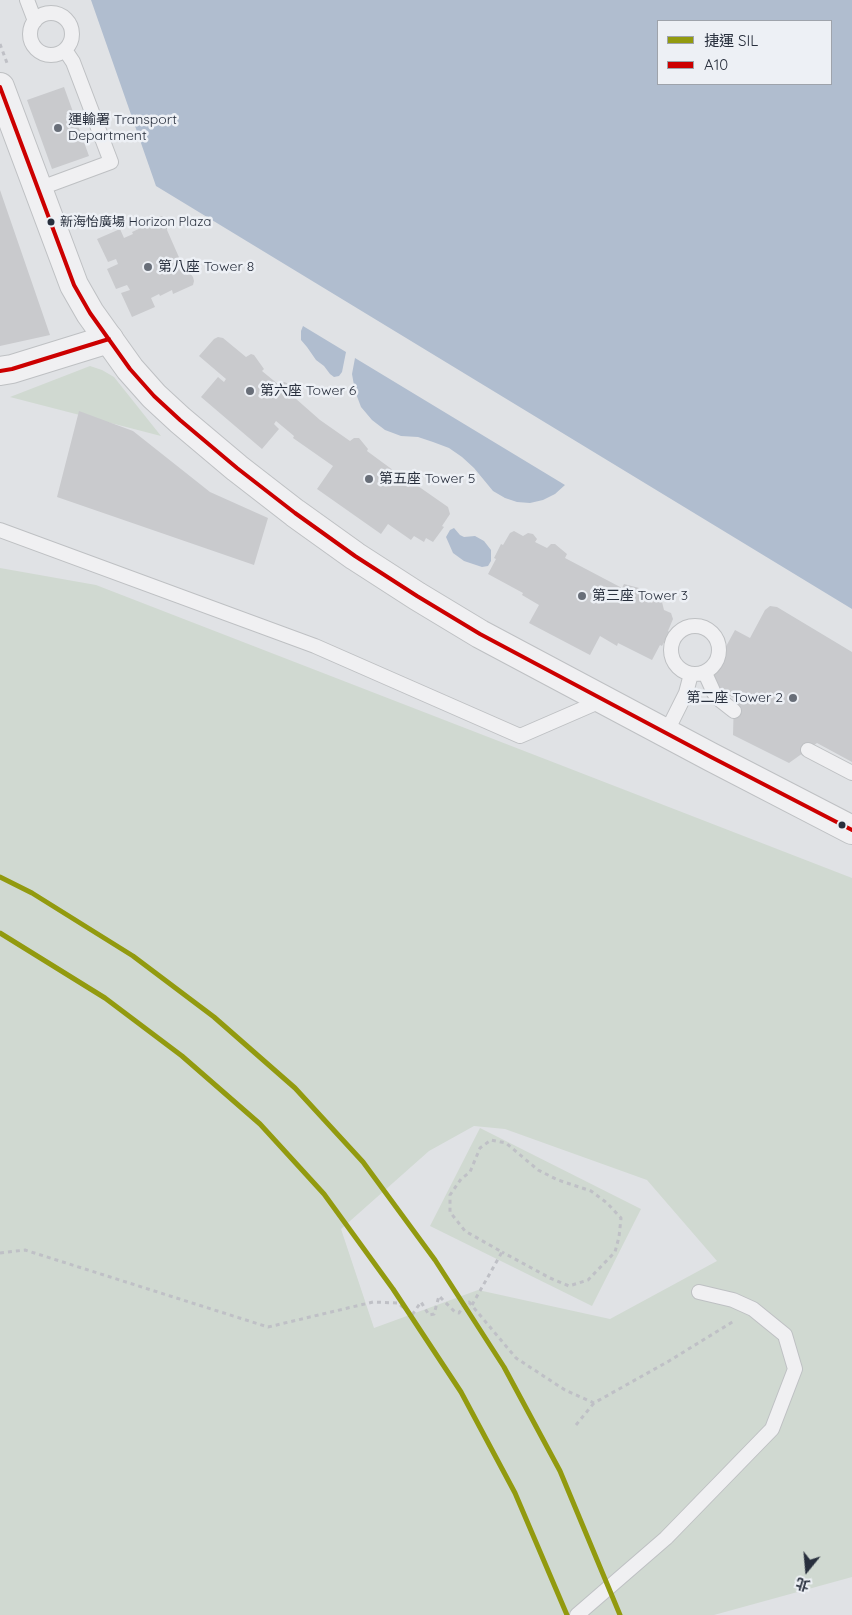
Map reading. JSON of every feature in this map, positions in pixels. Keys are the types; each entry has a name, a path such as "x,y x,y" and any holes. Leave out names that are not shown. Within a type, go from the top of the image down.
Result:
{"street":[{"path":"5,80 38,188 74,285 90,313 130,369 154,396 180,420 295,513 417,596 480,634 852,830"},
{"path":"0,371 109,340"}],"lane":[{"path":"27,0 35,21"},
{"path":"52,7 67,20 70,25 72,38 65,50 47,54 35,48 30,34 35,21 52,7"},
{"path":"38,188 111,162 73,62 65,50"},
{"path":"0,530 315,646 520,736 604,699"},
{"path":"666,733 698,673 720,700 734,711"},
{"path":"808,750 852,773"},
{"path":"577,1615 666,1538 772,1429 795,1369 784,1335 753,1309 733,1300 699,1292"}],"path":[{"path":"0,44 5,80"},
{"path":"492,1140 506,1143 538,1170 558,1180 591,1191 607,1203 620,1218 619,1237 615,1252 588,1280 569,1286 502,1252 465,1231 450,1212 450,1195 470,1172 480,1148 492,1140"},
{"path":"0,1253 24,1250 268,1327 373,1302 398,1303 412,1315 421,1302 429,1315 434,1314 439,1296 455,1312 459,1313 464,1305 469,1302 516,1358 565,1390 594,1403"},
{"path":"472,1305 502,1252"},
{"path":"576,1425 594,1403 669,1361 753,1309"}],"shaded area":[{"path":"90,366 114,377 161,436 10,397"},
{"path":"0,568 96,585 852,878 852,1577 714,1615 0,1615","holes":["474,1126 505,1129 647,1180 717,1261 610,1319 478,1290 374,1328 341,1229 429,1151"]},
{"path":"480,1128 641,1209 592,1306 430,1226"}],"water":[{"path":"91,0 852,0 852,609 156,186"},
{"path":"303,326 346,352 342,372 339,376 334,377 330,374 316,360 301,340"},
{"path":"355,358 565,485 555,494 543,500 530,503 517,502 493,491 474,468 449,448 418,437 401,436 385,430 372,420 361,407 355,391 352,374"},
{"path":"454,528 464,537 475,536 484,541 491,550 491,561 488,566 482,567 464,561 453,553 446,537 450,530"}],"building":[{"name":"運輸署 Transport Department","path":"64,87 89,156 52,169 27,100"},
{"path":"0,190 50,335 0,346"},
{"name":"第八座 Tower 8","path":"162,216 167,219 167,230 185,271 187,270 193,277 193,285 173,294 172,290 151,298 155,307 132,317 121,293 130,290 127,285 116,289 107,269 118,264 116,259 108,262 97,239 120,229 124,238 143,227 142,224"},
{"path":"218,337 223,338 246,357 251,354 254,355 264,369 262,371 279,385 284,382 287,383 297,397 295,398 320,420 350,441 354,438 359,438 368,449 367,451 401,476 404,473 409,473 417,481 415,484 448,507 450,514 442,526 444,527 433,542 426,538 424,542 414,536 411,540 388,524 381,534 317,489 333,466 293,438 294,436 276,421 274,424 279,429 262,449 201,397 218,377 224,382 226,379 199,356"},
{"path":"79,411 133,431 210,492 268,518 254,565 57,497"},
{"name":"第三座 Tower 3","path":"514,531 523,536 528,533 533,534 537,539 535,542 547,548 551,544 555,544 567,554 565,558 622,588 624,584 639,588 641,592 640,597 652,603 654,600 662,602 664,610 671,613 673,619 662,646 660,645 652,660 618,643 617,646 600,636 590,655 529,623 539,605 522,595 523,593 488,574 501,544 503,545 510,533"},
{"path":"770,606 777,607 852,652 852,762 817,743 789,763 733,735 734,698 706,683 735,630 750,638 765,610"}],"metro line":[{"name":"SIL","path":"0,877 32,893 133,956 214,1017 295,1088 363,1162 435,1260 504,1367 560,1471 620,1615"},
{"name":"SIL","path":"0,933 105,998 182,1056 260,1124 324,1194 393,1289 461,1392 515,1493 567,1615"}],"transit line":[{"name":"A10","path":"0,87 74,285 90,313 130,369 154,396 180,420 295,513 355,556 417,596 480,634 852,830"},
{"name":"A10","path":"0,371 109,339"}],"place":[{"name":"運輸署 Transport Department","path":"58,128"},
{"name":"新海怡廣場 Horizon Plaza","path":"51,222"},
{"name":"第八座 Tower 8","path":"148,267"},
{"name":"第六座 Tower 6","path":"250,391"},
{"name":"第五座 Tower 5","path":"369,479"},
{"name":"第三座 Tower 3","path":"582,596"},
{"name":"第二座 Tower 2","path":"793,698"}]}
